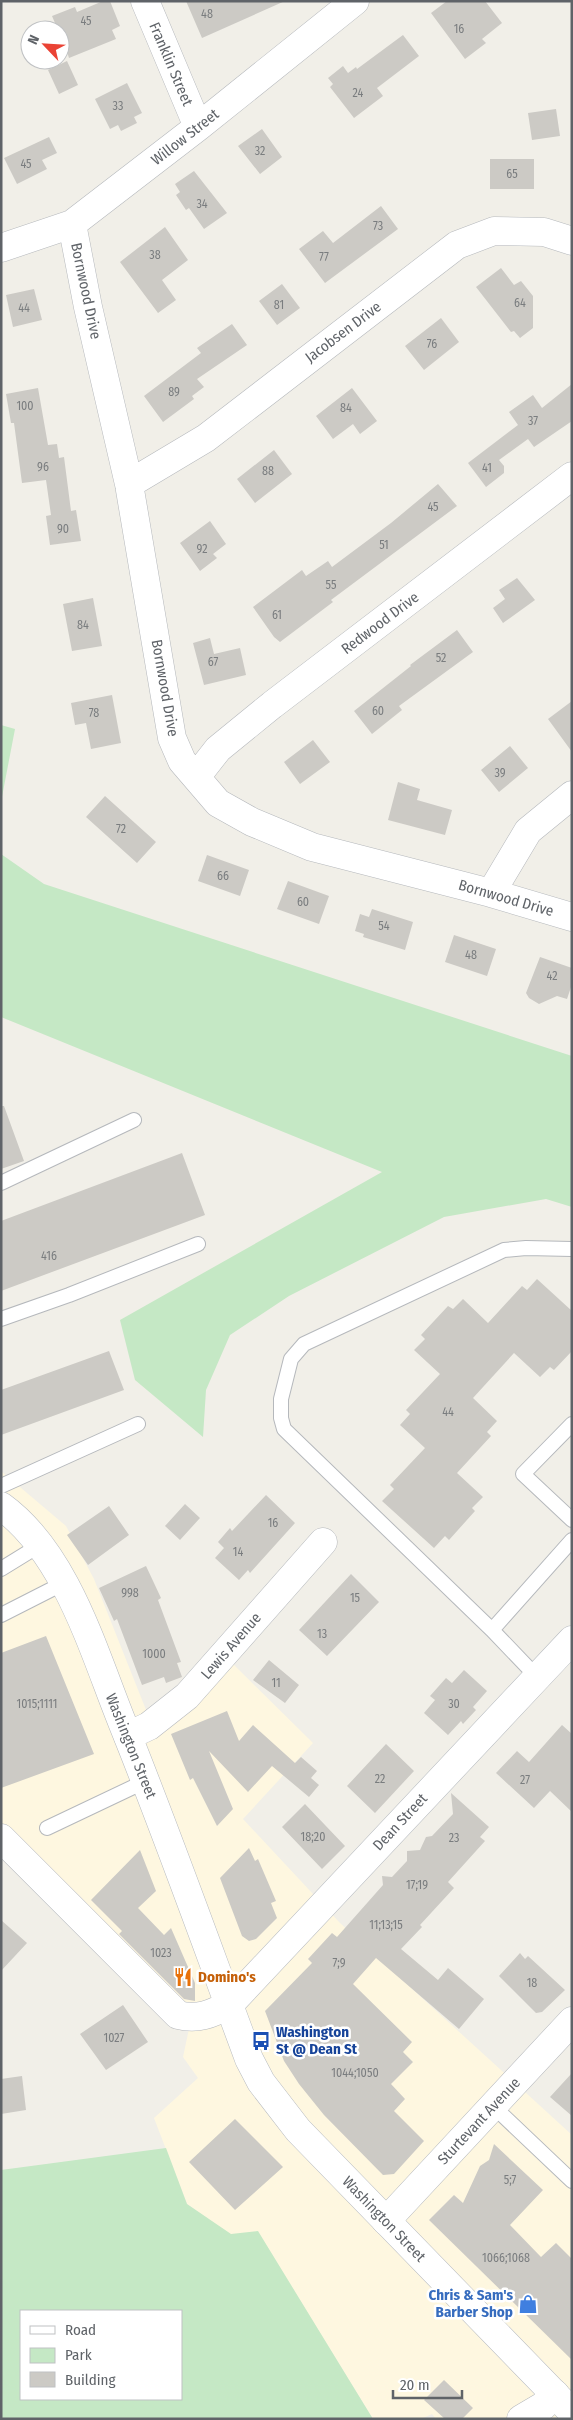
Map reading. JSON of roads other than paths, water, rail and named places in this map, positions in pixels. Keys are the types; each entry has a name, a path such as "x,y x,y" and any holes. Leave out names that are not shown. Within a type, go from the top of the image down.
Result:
{"street":[{"name":"Franklin Street","path":"145,1 198,127"},
{"name":"Willow Street","path":"1,248 72,224 198,127 355,1"},
{"name":"Bornwood Drive","path":"72,224 88,307 129,484 172,738 182,761 218,803 252,822 312,847 491,892 572,917"},
{"name":"Jacobsen Drive","path":"129,484 206,438 457,245 494,231 544,232 572,241"},
{"name":"Redwood Drive","path":"196,777 218,750 272,705 572,476"},
{"path":"491,892 528,831 572,795"},
{"name":"Washington Street","path":"1,1506 29,1531 64,1583 146,1781 248,2059 276,2103 298,2130 567,2405"},
{"name":"Lewis Avenue","path":"128,1736 149,1726 187,1696 323,1542"},
{"name":"Dean Street","path":"228,2005 572,1640"},
{"path":"1,1838 168,2008 178,2015 191,2018 201,2017 228,2005"},
{"name":"Sturtevant Avenue","path":"386,2221 572,2021"},
{"path":"521,2419 543,2406 567,2405"}],"lane":[{"path":"1,1183 134,1120"},
{"path":"1,1319 69,1295 198,1244"},
{"path":"537,1677 492,1630 284,1429 281,1418 281,1399 291,1359 304,1344 504,1250 526,1248 572,1249"},
{"path":"1,1486 138,1424"},
{"path":"572,1424 522,1474 572,1520"},
{"path":"492,1630 572,1540"},
{"path":"1,1569 40,1545"},
{"path":"1,1616 64,1583"},
{"path":"47,1828 146,1781"},
{"path":"493,2106 572,2181"}],"place":[{"name":"Domino's","path":"183,1977"},
{"name":"Washington St @ Dean St","path":"261,2041"},
{"name":"Chris & Sam's Barber Shop","path":"528,2304"}]}
